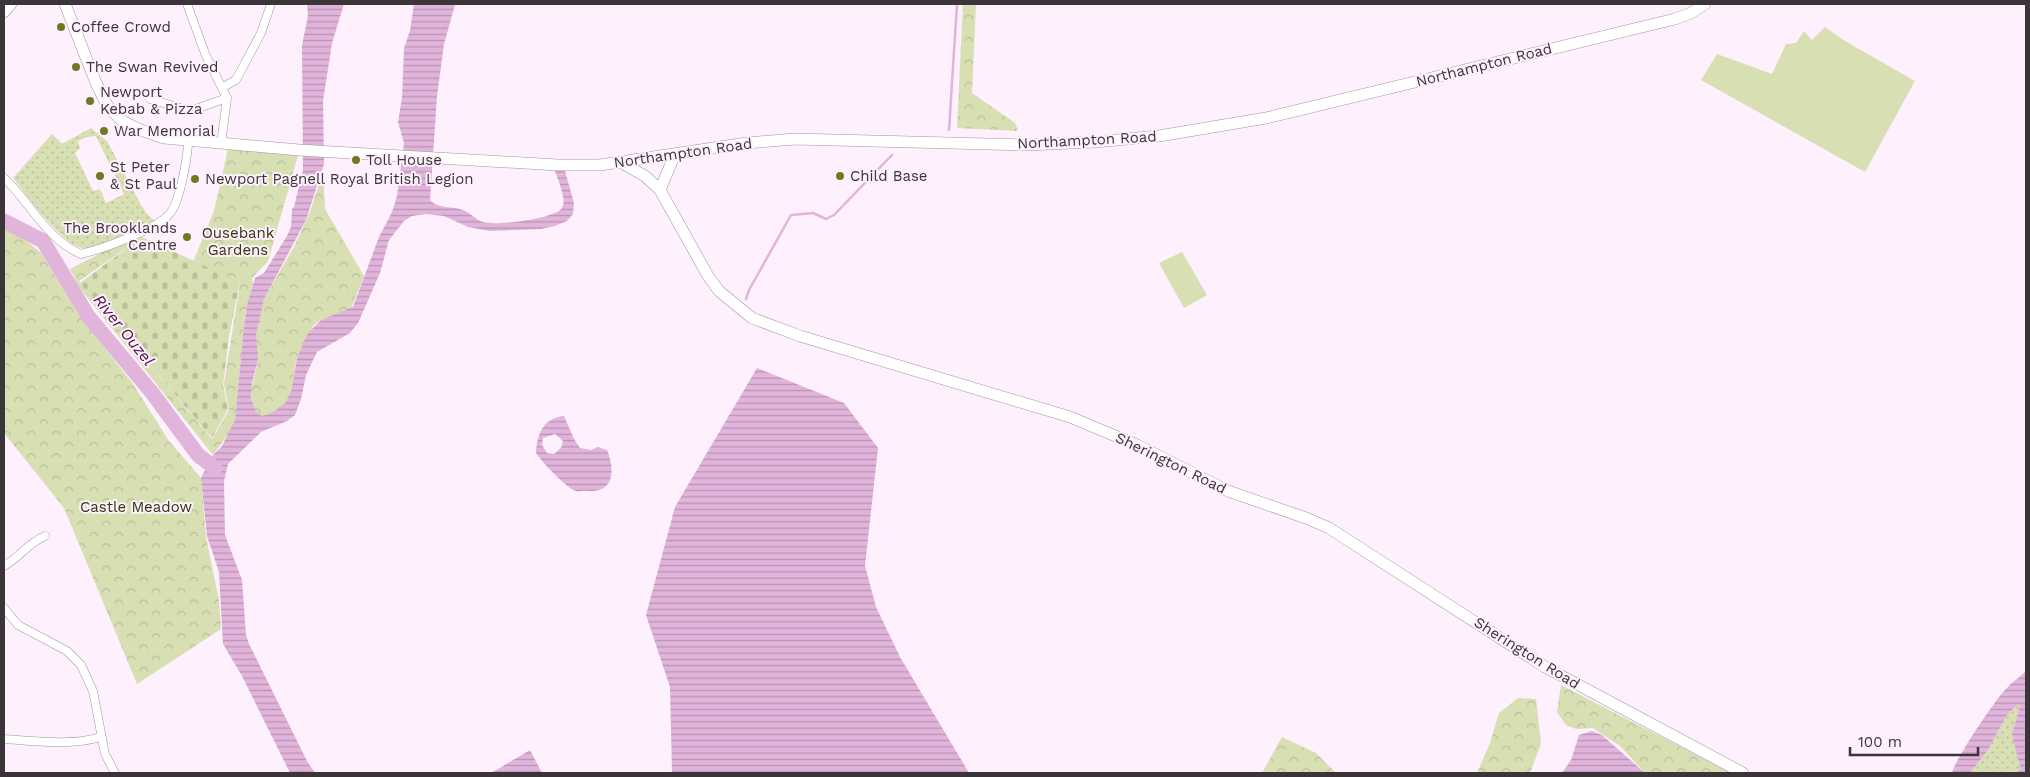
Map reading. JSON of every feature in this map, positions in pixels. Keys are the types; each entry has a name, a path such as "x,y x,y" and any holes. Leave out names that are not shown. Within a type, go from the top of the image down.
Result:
{"main road":[{"path":"4,12 11,4"},
{"name":"Northampton Road","path":"65,4 96,83 107,105 121,120 138,129 164,138 299,150 558,165 600,165 747,143 795,138 1026,145 1095,142 1159,136 1266,118 1368,94 1675,19 1691,13 1706,4"},
{"path":"660,190 675,154"},
{"name":"Sherington Road","path":"620,162 645,176 660,190 708,276 719,291 752,318 800,336 1070,417 1137,445 1228,491 1329,528 1545,667 1743,773"}],"street":[{"path":"187,4 215,78 223,88 227,98 221,144"},
{"path":"223,88 236,80 261,34 271,4"},
{"path":"150,99 190,111 227,98"},
{"path":"4,178 55,237 68,248 81,254 120,241 164,220 173,210 188,160 188,141"},
{"path":"4,566 14,561 38,539 45,536"},
{"path":"4,608 18,625 68,651 81,665 93,691 101,737 106,754 115,773"},
{"path":"4,739 85,742 101,737"}],"green space":[{"path":"963,4 976,4 972,93 1015,123 1018,131 957,128"},
{"path":"1825,27 1845,41 1915,81 1865,172 1701,80 1717,54 1772,74 1786,44 1796,43 1804,31 1812,40"},
{"path":"91,128 107,141 141,205 155,221 90,247 83,248 66,239 26,196 13,178 52,134 62,144","holes":["96,136 124,194 106,203 100,189 93,191 75,153 80,148 78,141"]},
{"name":"Ousebank Gardens","path":"228,149 299,152 268,261 252,278 253,284 245,314 235,420 229,433 213,455 79,287 70,269 132,237 141,238 79,281 212,439 229,410 224,384 240,283 193,262 214,211"},
{"path":"323,172 325,209 364,276 349,314 320,320 313,326 296,360 291,394 279,413 258,417 254,412 251,391 258,360 254,328 264,299 295,245 310,212"},
{"name":"Castle Meadow","path":"4,229 17,233 41,253 80,317 133,384 169,441 201,478 206,537 219,600 221,629 137,684 64,508 4,433"},
{"path":"142,237 240,282 229,336 223,385 228,409 212,438 80,283"},
{"path":"1182,252 1207,295 1184,308 1159,263"},
{"path":"1561,685 1731,773 1645,773 1620,746 1593,728 1576,729 1566,725 1557,712"},
{"path":"1518,698 1536,699 1541,744 1530,773 1477,773 1490,743 1499,713"},
{"path":"2017,705 2020,706 2012,734 2020,767 2018,773 1970,773 1988,750 2007,715"},
{"path":"1282,737 1316,753 1336,773 1262,773"}],"shaded area":[{"path":"307,4 344,4 332,43 323,101 324,164 306,220 264,299 256,334 258,359 252,383 251,397 255,411 262,416 272,413 285,403 291,392 297,358 308,333 321,320 353,307 379,237 392,212 397,196 404,143 398,122 402,98 404,48 410,31 414,4 455,5 444,44 437,96 430,200 437,205 463,210 483,222 525,221 549,215 562,208 563,195 555,171 565,171 574,203 573,214 567,221 541,229 490,231 468,227 444,216 426,214 412,216 404,221 389,240 380,273 358,323 350,333 317,352 306,375 301,399 295,415 287,421 261,432 228,464 224,481 225,535 242,580 246,635 307,761 315,773 290,773 242,676 223,644 219,572 207,536 201,478 213,455 222,446 235,420 244,325 247,305 255,278 264,273 291,227 292,209 303,170 302,45 308,16"},
{"path":"757,368 844,403 878,448 865,566 876,607 900,657 969,773 672,773 670,687 646,615 675,507"},
{"path":"564,416 580,448 591,450 598,447 607,450 612,472 608,484 603,488 596,491 576,491 572,489 554,474 536,453 542,428 557,417","holes":["555,434 563,441 561,448 554,454 547,453 542,445 543,438"]},
{"path":"2026,671 2026,773 2018,773 2020,767 2012,734 2020,706 2017,705 2007,715 1988,750 1970,773 1952,773 1976,730 2000,695"},
{"path":"1592,731 1602,735 1645,773 1562,773 1571,760 1579,735"},
{"path":"530,750 542,773 491,773"}],"waterway":[{"path":"949,130 957,4"},
{"path":"746,299 749,290 791,215 813,213 826,219 834,215 892,155"},
{"name":"River Ouzel","path":"4,221 43,241 88,316 153,394 198,455 215,468"}],"place":[{"name":"Coffee Crowd","path":"61,27"},
{"name":"The Swan Revived","path":"76,67"},
{"name":"Newport Kebab & Pizza","path":"90,101"},
{"name":"War Memorial","path":"104,131"},
{"name":"Toll House","path":"356,160"},
{"name":"St Peter & St Paul","path":"100,176"},
{"name":"Child Base","path":"840,176"},
{"name":"Newport Pagnell Royal British Legion","path":"195,179"},
{"name":"The Brooklands Centre","path":"187,237"}]}
